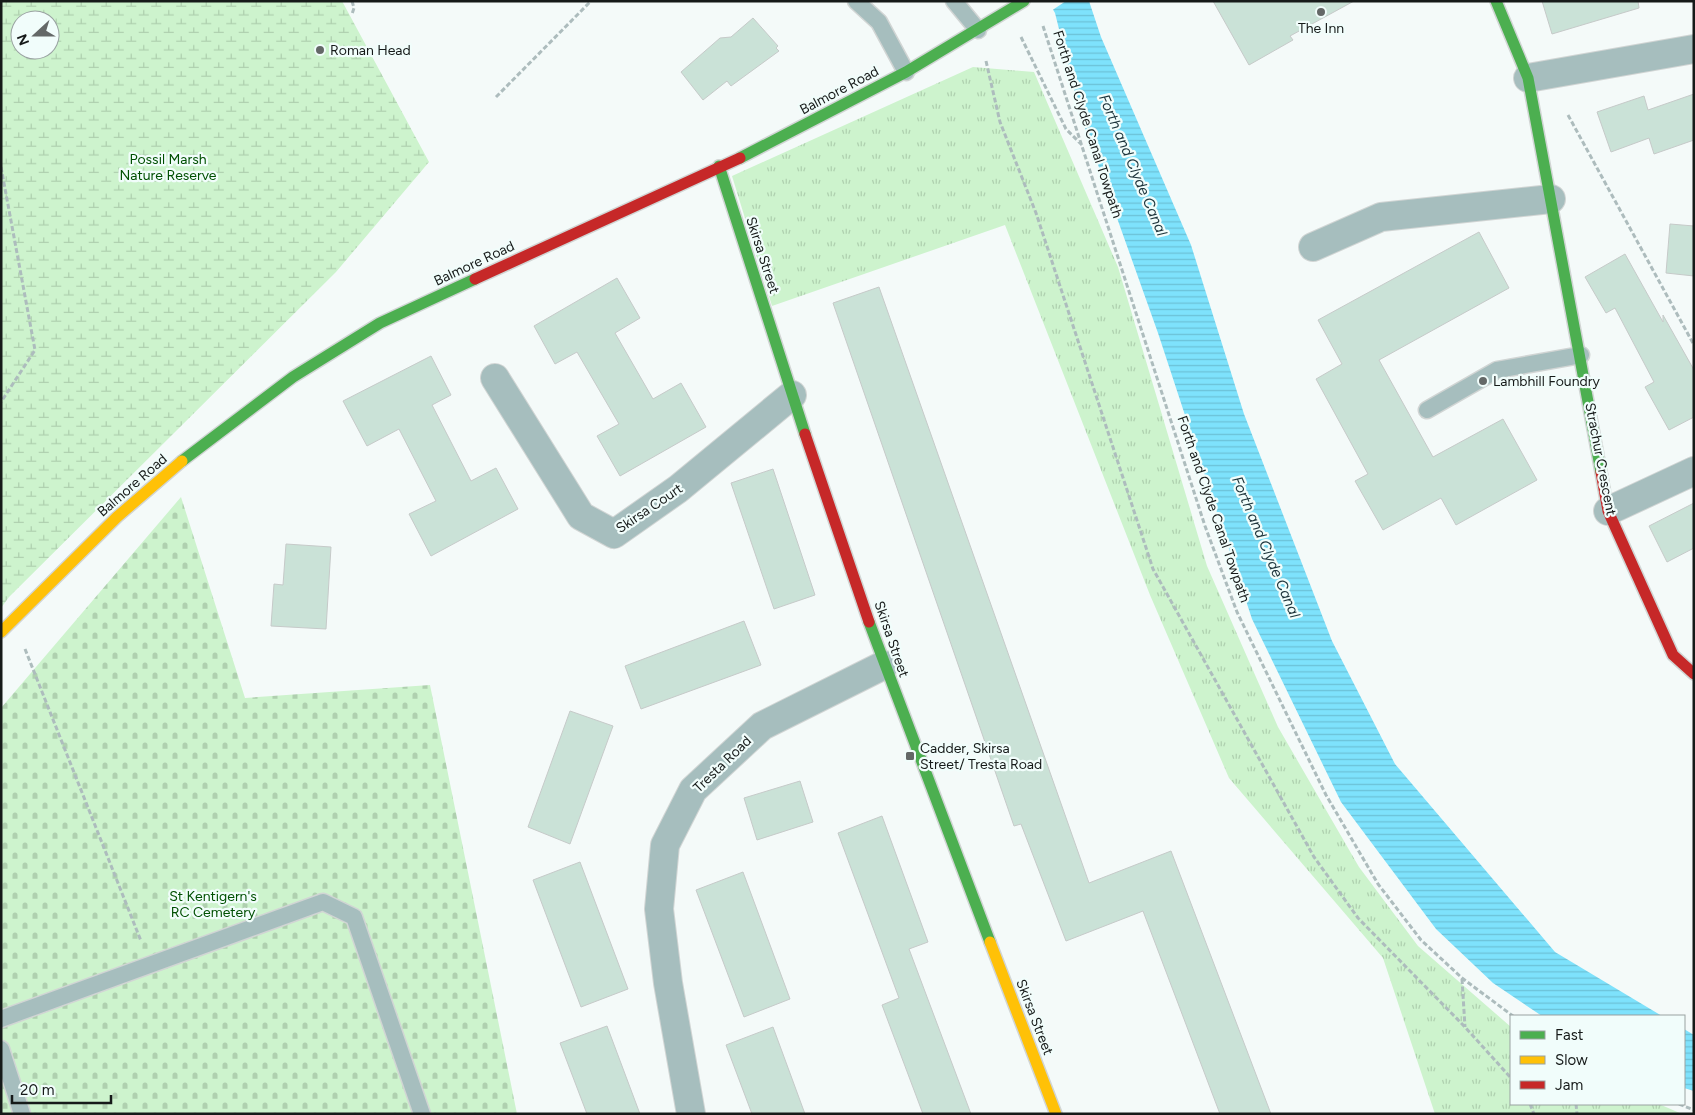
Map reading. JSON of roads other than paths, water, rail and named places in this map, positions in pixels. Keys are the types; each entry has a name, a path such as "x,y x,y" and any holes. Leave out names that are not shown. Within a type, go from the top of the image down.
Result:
{"street":[{"name":"Strachur Crescent","path":"1496,1 1528,78 1581,355 1608,511 1673,655 1694,674"},
{"name":"Balmore Road","path":"1,632 117,517 205,442 293,377 380,323 765,146 906,72 1020,4"},
{"path":"1528,78 1694,49"},
{"name":"Skirsa Street","path":"720,166 792,395 884,665 1056,1114"},
{"path":"1312,247 1381,217 1551,199"},
{"name":"Skirsa Court","path":"495,378 582,516 614,534 678,489 792,395"},
{"path":"1608,511 1694,472"},
{"name":"Tresta Road","path":"691,1114 668,982 659,909 665,845 693,790 762,726 884,665"}],"lane":[{"path":"856,1 879,22 906,72"},
{"path":"954,1 978,30"},
{"path":"1427,410 1497,370 1581,355"},
{"path":"1,1020 323,902 354,917 422,1114"},
{"path":"1,1049 22,1114"}],"water":[{"name":"Forth and Clyde Canal","path":"1048,1 1089,1 1101,37 1191,245 1244,414 1332,641 1395,764 1555,952 1660,1015 1541,1015 1493,983 1436,929 1341,802 1252,619 1158,333 1081,117 1055,13"},
{"path":"1685,1030 1694,1035 1694,1091 1685,1088"}],"place":[{"name":"The Inn","path":"1321,12"},
{"name":"Roman Head","path":"320,50"},
{"name":"Lambhill Foundry","path":"1483,381"},
{"name":"Cadder, Skirsa Street/ Tresta Road","path":"910,756"}],"park label":[{"name":"Possil Marsh Nature Reserve","path":"168,168"},
{"name":"St Kentigern's RC Cemetery","path":"213,904"}]}
